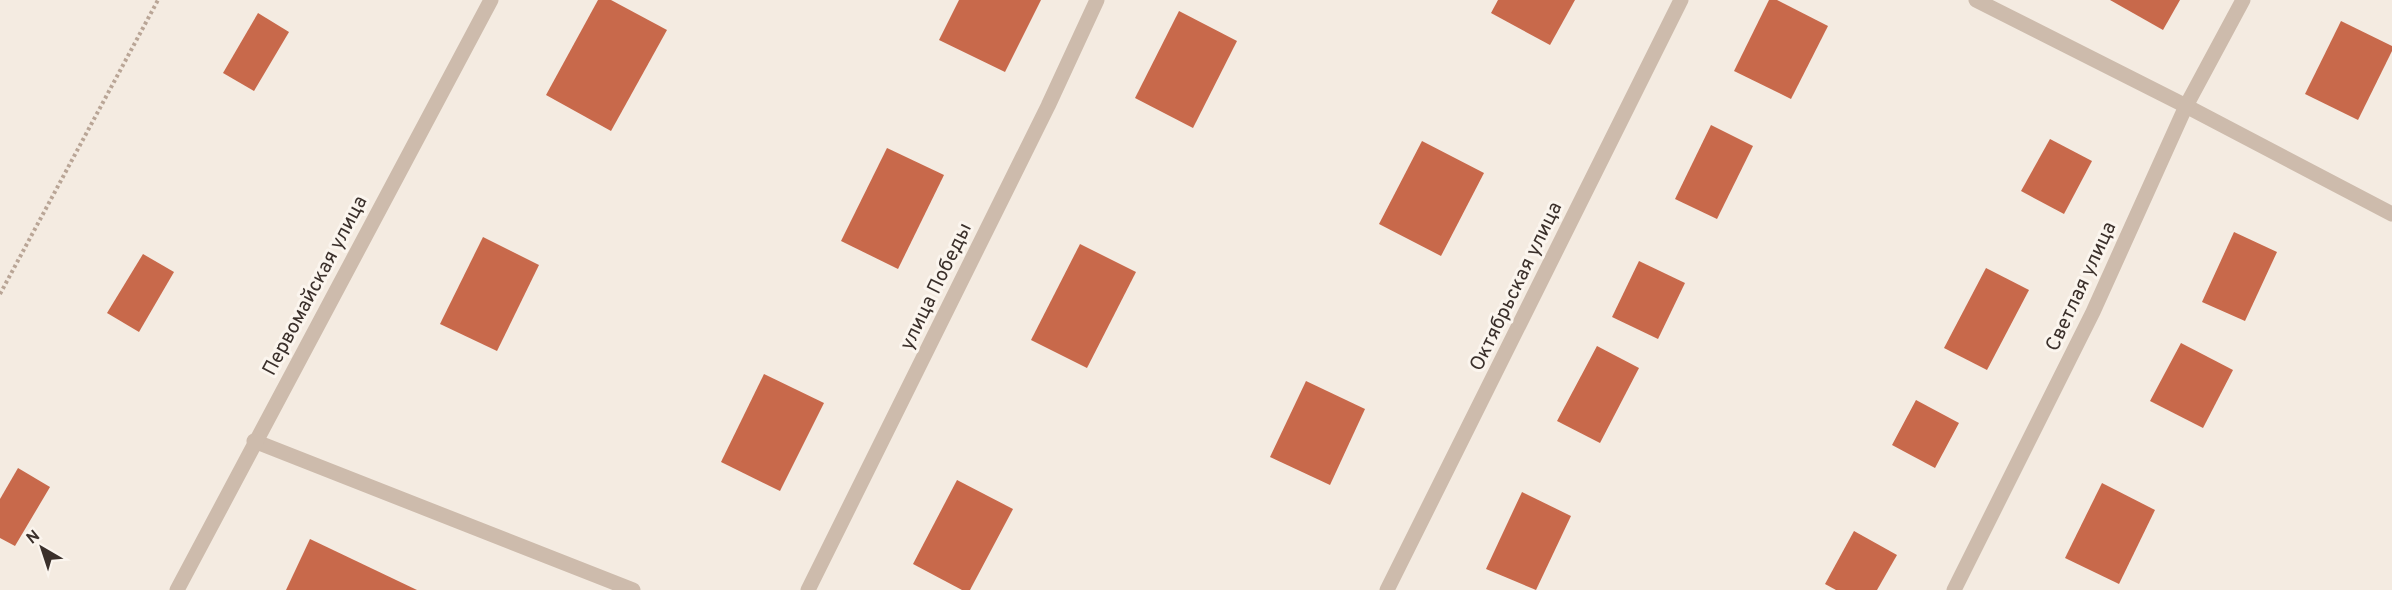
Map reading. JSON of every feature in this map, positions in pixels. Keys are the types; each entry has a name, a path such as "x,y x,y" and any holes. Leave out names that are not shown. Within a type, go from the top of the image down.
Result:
{"street":[{"name":"Первомайская улица","path":"177,590 254,441 491,0"},
{"name":"улица Победы","path":"808,590 1048,106 1097,0"},
{"name":"Октябрьская улица","path":"1387,590 1681,0"},
{"path":"1976,0 2186,106 2392,214"},
{"name":"Светлая улица","path":"1954,590 2093,312 2186,106 2243,0"},
{"path":"254,441 633,590"}],"path":[{"path":"0,294 158,0"}],"building":[{"path":"598,0 611,0 667,30 611,131 546,95"},
{"path":"959,0 1041,0 1005,72 939,40"},
{"path":"1498,0 1575,0 1550,45 1491,13"},
{"path":"1769,0 1777,0 1828,26 1791,99 1734,71"},
{"path":"2110,0 2180,0 2163,30"},
{"path":"1179,11 1237,41 1193,128 1135,98"},
{"path":"258,13 289,32 254,91 223,73"},
{"path":"2341,21 2392,46 2392,51 2358,120 2305,94"},
{"path":"1711,125 1753,146 1717,219 1675,199"},
{"path":"2050,139 2092,161 2064,214 2021,191"},
{"path":"1422,141 1484,173 1441,256 1379,224"},
{"path":"887,148 944,175 898,269 841,241"},
{"path":"2234,232 2277,252 2245,321 2202,302"},
{"path":"483,237 539,265 497,351 440,324"},
{"path":"1080,244 1136,272 1087,368 1031,340"},
{"path":"143,254 174,272 139,332 107,313"},
{"path":"1639,261 1685,283 1658,339 1612,317"},
{"path":"1986,268 2029,290 1987,370 1944,348"},
{"path":"2181,343 2233,370 2203,428 2150,401"},
{"path":"1597,346 1639,368 1600,443 1557,421"},
{"path":"764,374 824,403 780,491 721,462"},
{"path":"1306,381 1365,409 1330,485 1270,457"},
{"path":"1916,400 1959,423 1935,468 1892,445"},
{"path":"18,468 50,487 15,546 0,538 0,499"},
{"path":"957,480 1013,509 970,590 962,590 913,564"},
{"path":"2102,483 2155,510 2119,584 2065,558"},
{"path":"1522,492 1571,516 1536,590 1486,569"},
{"path":"1854,531 1897,555 1877,590 1836,590 1825,584"},
{"path":"310,539 417,590 286,590"}]}
